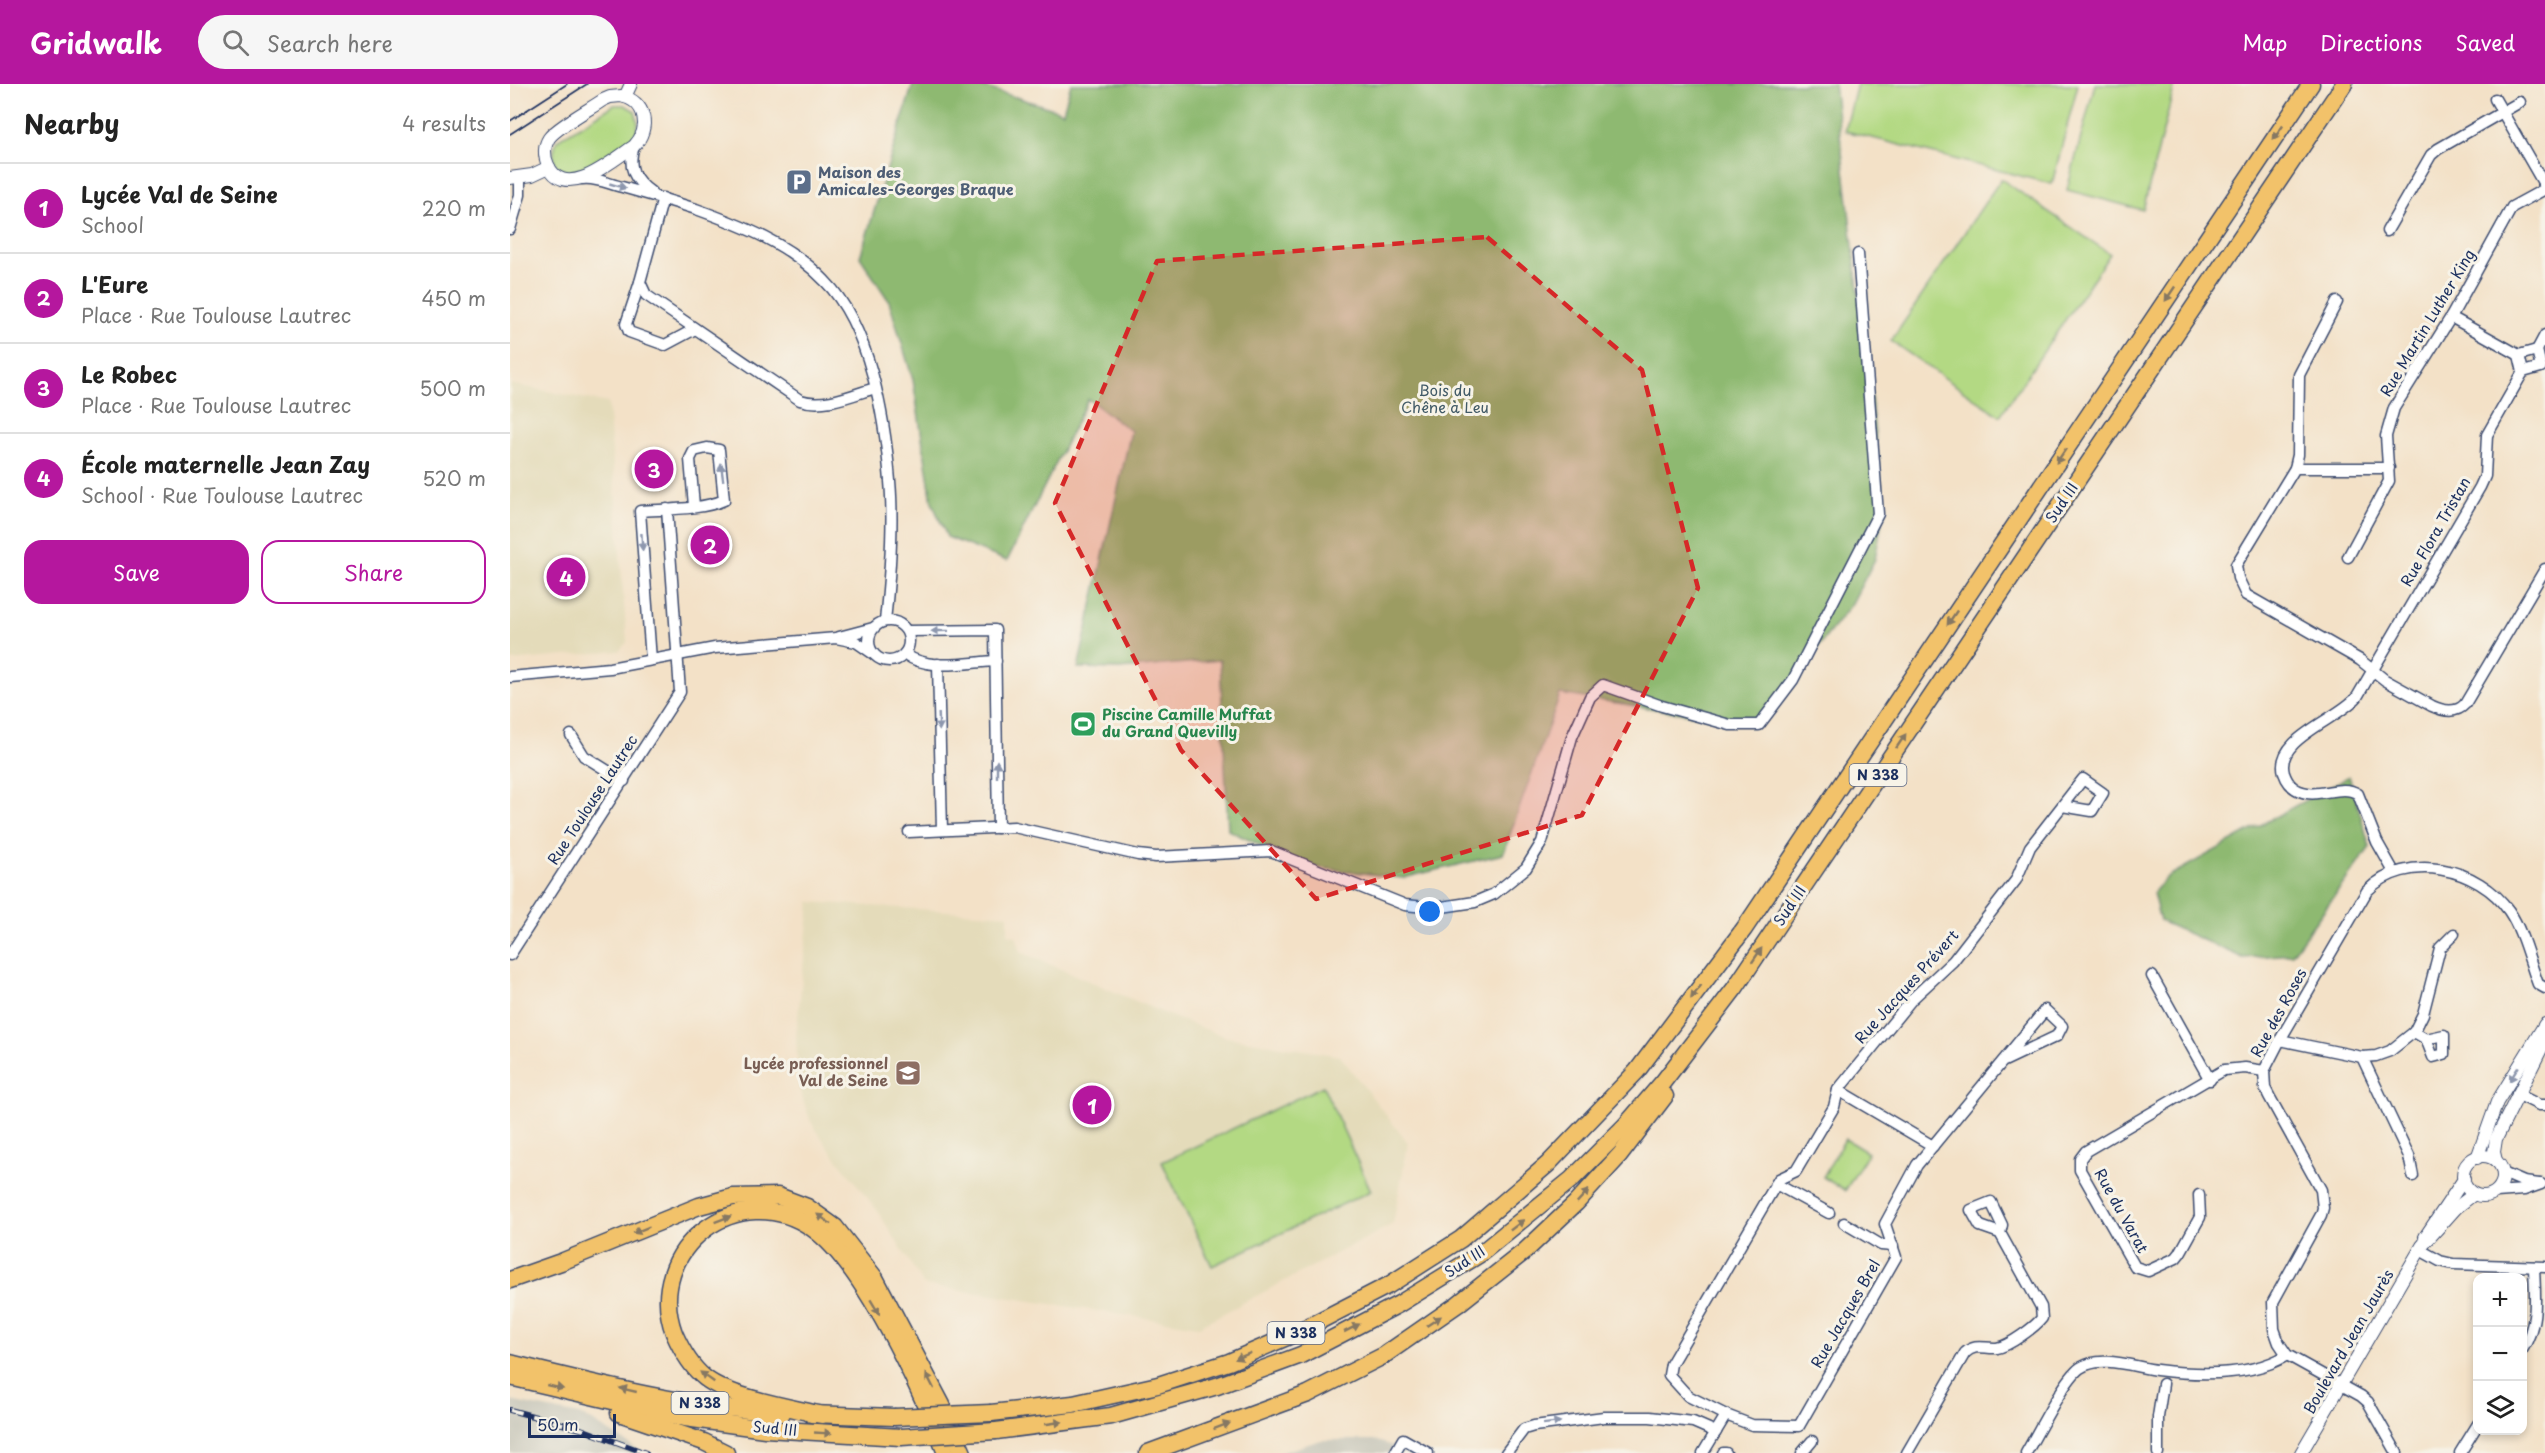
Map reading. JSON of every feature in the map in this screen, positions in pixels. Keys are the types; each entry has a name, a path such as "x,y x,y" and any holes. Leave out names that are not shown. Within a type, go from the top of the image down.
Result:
{"highway":[{"name":"Sud III","path":"510,1363 639,1393 758,1412 894,1417 991,1413 1073,1404 1158,1385 1228,1362 1294,1334 1389,1285 1461,1239 1548,1164 1637,1071 1744,929 2311,84"},
{"name":"Sud III","path":"510,1377 685,1418 765,1429 901,1437 996,1431 1111,1416 1217,1386 1300,1355 1400,1304 1480,1254 1572,1179 1625,1126 1663,1082 1735,988 2344,84"},
{"path":"1148,1453 1308,1394 1383,1356 1467,1298 1533,1243 1576,1203 1620,1155 1676,1080 1735,988"},
{"path":"510,1280 561,1262 699,1206 733,1197 778,1196 807,1206 836,1227 875,1278 937,1395 963,1453"},
{"path":"822,1415 738,1394 705,1378 681,1349 669,1318 667,1295 671,1273 682,1253 695,1237 715,1222 737,1214 763,1210 785,1215 811,1227 840,1253 877,1311 946,1453"},
{"path":"599,1398 617,1412 704,1442 726,1453"}],"street":[{"path":"625,97 631,84"},
{"path":"658,196 636,179 632,171 631,158 634,146 644,130 644,114 635,102 625,97 615,96 603,100 552,135 545,151 549,167 559,177 567,180 596,179 658,196 751,230 790,251 826,282 852,321 875,388 890,482 890,546 885,621"},
{"path":"2495,99 2545,188"},
{"path":"2387,231 2430,155 2520,102"},
{"path":"582,179 634,146"},
{"path":"510,229 520,195 515,177 549,167"},
{"name":"Rue Martin Luther King","path":"2348,557 2389,481 2386,436 2394,408 2451,317 2512,207 2545,188"},
{"path":"658,196 640,282 626,324 628,332 666,345 695,329"},
{"path":"909,832 1014,827 1147,856 1271,851 1406,906 1435,908 1475,902 1494,894 1526,868 1542,842 1572,737 1590,698 1603,685 1662,706 1730,725 1760,725 1793,680 1878,514 1858,254"},
{"path":"640,282 646,294 800,400 811,404 875,388"},
{"path":"2337,302 2299,375 2298,455 2295,468 2236,565 2238,578 2246,594 2360,660 2385,680 2439,709 2460,709 2466,704 2545,569"},
{"path":"2451,317 2519,354 2537,350"},
{"path":"2519,354 2523,372 2543,368 2537,350 2545,335"},
{"name":"Rue Flora Tristan","path":"2394,872 2377,842 2358,794 2348,790 2320,794 2303,792 2288,783 2283,759 2291,744 2349,707 2373,670 2480,487 2485,476 2487,435 2523,372"},
{"path":"651,660 640,511 667,509 715,504 724,500 719,450 707,448 694,451 690,459 694,506"},
{"path":"2295,468 2389,468"},
{"name":"Rue Toulouse Lautrec","path":"510,955 680,692 667,509"},
{"path":"510,677 610,668 715,648 836,638 873,628 885,621 898,622 908,631 910,644 905,654 899,659 887,662 856,642 836,638"},
{"path":"872,653 869,638 873,628"},
{"path":"908,631 995,630 998,828"},
{"path":"905,654 911,658 938,664 996,661"},
{"path":"938,664 942,830"},
{"path":"571,735 584,756 624,781"},
{"name":"Rue Jacques Prévert","path":"1725,1415 1688,1396 1670,1375 1671,1364 1779,1179 1796,1171 1834,1107 1838,1090 1912,999 1953,961 2016,880 2030,848 2062,806"},
{"name":"Rue des Roses","path":"2287,1355 2274,1329 2273,1302 2320,1215 2322,1199 2312,1172 2265,1088 2264,1071 2367,891 2384,876 2394,872 2418,869 2448,870 2469,878 2488,889 2502,902 2513,919 2538,984 2545,987"},
{"path":"2280,1040 2362,1057 2376,1056 2390,1051 2414,1032 2423,1014 2440,948 2454,934"},
{"path":"2151,976 2210,1080"},
{"name":"Rue Jacques Brel","path":"1725,1415 1752,1425 1799,1426 1896,1257 1885,1224 1917,1165 2045,1010 2062,1026 2057,1036 2004,1061"},
{"path":"2543,1184 2524,1190 2496,1192 2486,1196 2474,1194 2467,1188 2464,1179 2467,1166 2477,1158 2497,1102 2545,1024"},
{"path":"2414,1032 2426,1039"},
{"path":"2543,1184 2524,1182 2503,1173 2494,1152 2496,1139 2545,1041"},
{"path":"2362,1057 2409,1156 2413,1176"},
{"name":"Rue du Varat","path":"2199,1195 2200,1217 2180,1253 2176,1258 2148,1271 2141,1269 2135,1267 2080,1170 2080,1159 2086,1151 2224,1070 2245,1068 2264,1071"},
{"path":"1838,1090 1933,1146"},
{"path":"2517,1094 2539,1106 2545,1105"},
{"path":"2477,1158 2487,1157 2496,1161"},
{"path":"2496,1192 2503,1173"},
{"name":"Boulevard Jean Jaurès","path":"2301,1453 2421,1248 2433,1221 2464,1179"},
{"path":"1776,1184 1829,1213"},
{"name":"Boulevard Jean Jaurès","path":"2421,1248 2456,1208 2474,1194"},
{"path":"1844,1223 1881,1245 1893,1246"},
{"path":"1907,1453 1965,1353 1971,1347 1980,1345 1999,1348 2035,1327 2042,1318 2041,1307 2000,1233"},
{"path":"2421,1248 2440,1261 2453,1264 2540,1267 2534,1328 2527,1342"},
{"path":"2026,1453 2070,1379 2087,1364 2103,1362 2157,1370 2204,1372 2261,1366 2287,1355 2355,1392 2368,1402 2397,1453"},
{"path":"2158,1453 2158,1417 2163,1384"},
{"path":"1703,1453 1725,1415"},
{"path":"1506,1453 1524,1429 1604,1416 1650,1417 1694,1422 1716,1432"},
{"path":"2460,1453 2473,1433"},
{"path":"1395,1453 1403,1439 1428,1453"},
{"path":"1802,1453 1812,1441"}],"highlighted area":[{"path":"1487,237 1642,370 1698,588 1582,815 1316,899 1181,750 1055,503 1157,261"}],"shaded area":[{"path":"510,384 608,403 627,642 619,651 510,661"},
{"path":"810,902 1008,915 1008,934 1016,936 1021,952 1173,1017 1226,1037 1340,1056 1408,1143 1393,1224 1199,1326 924,1285 877,1210 811,1122 799,1089 796,1036"},
{"path":"510,1401 584,1416 643,1453 510,1453"},
{"path":"1321,1440 1374,1440 1415,1453 1280,1453"}],"green space":[{"name":"Bois du Chêne à Leu","path":"913,84 974,84 1063,112 1071,84 1834,84 1884,510 1875,559 1851,605 1757,725 1560,694 1503,854 1403,878 1304,866 1228,830 1220,660 1120,669 1078,668 1131,431 1088,399 1007,561 947,537 932,502 913,380 889,301 860,257"},
{"path":"1857,84 2078,84 2052,184 1845,131"},
{"path":"2095,84 2175,84 2143,210 2067,190"},
{"path":"614,105 625,105 635,111 638,123 636,136 578,172 564,171 559,168 554,160 557,140"},
{"path":"2001,179 2110,254 2000,416 1891,341"},
{"path":"2349,776 2370,847 2292,954 2243,958 2160,921 2153,893 2167,877"},
{"path":"1323,1086 1371,1191 1212,1266 1162,1162"},
{"path":"1845,1139 1868,1153 1845,1191 1823,1177"}],"tram line":[{"path":"510,121 567,84"},
{"path":"510,134 587,84"}],"railway":[{"path":"510,1410 581,1429 646,1453"}],"place":[{"name":"Maison des Amicales-Georges Braque","path":"799,182"},
{"name":"Le Robec","path":"654,469"},
{"name":"L'Eure","path":"710,545"},
{"name":"École maternelle Jean Zay","path":"566,577"},
{"name":"Piscine Camille Muffat du Grand Quevilly","path":"1083,724"},
{"name":"Lycée professionnel Val de Seine","path":"908,1073"},
{"name":"Lycée Val de Seine","path":"1092,1105"}]}
